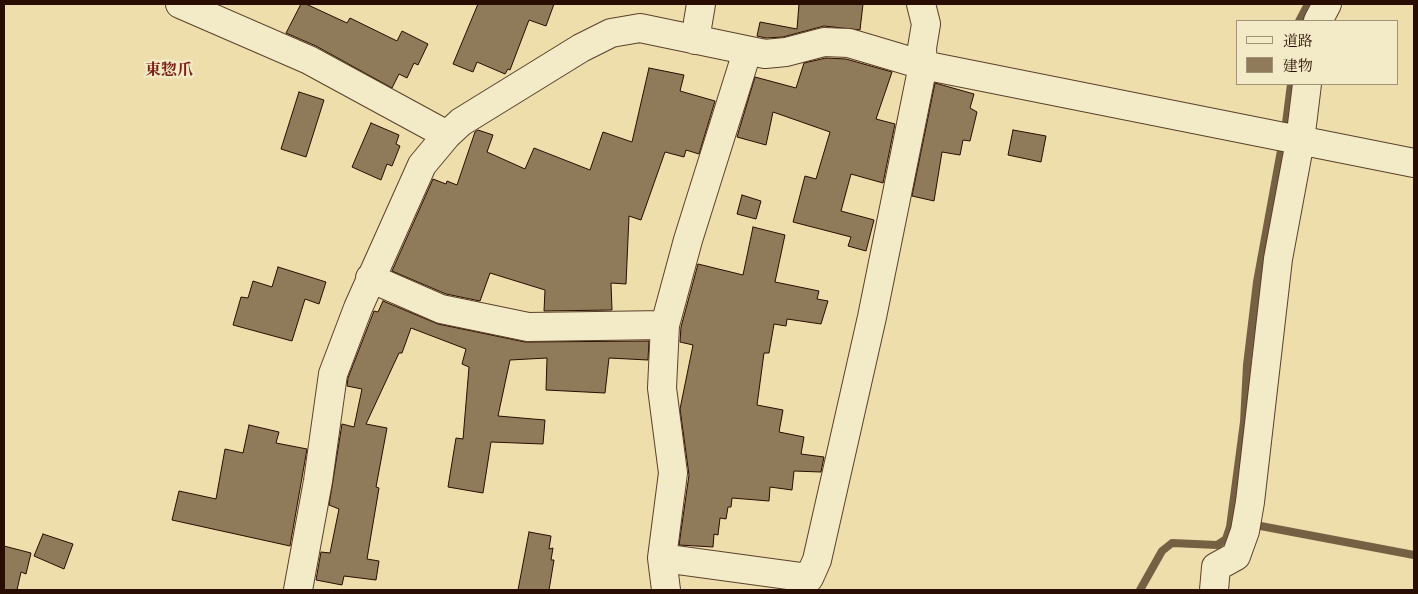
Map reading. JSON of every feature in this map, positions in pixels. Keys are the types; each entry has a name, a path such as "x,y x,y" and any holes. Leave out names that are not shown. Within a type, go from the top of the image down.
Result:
{"street":[{"path":"180,4 309,60 447,135"},
{"path":"695,40 701,4"},
{"path":"662,558 808,584 817,560 870,327 923,65 922,48 926,24 921,4"},
{"path":"1319,20 1327,4"},
{"path":"298,590 319,472 333,374 370,278 422,165 447,135 461,122 611,33 640,28 747,52 765,54 786,52 824,42 849,43 923,65 1414,163"},
{"path":"666,590 662,558 673,473 662,388 665,325 688,240 747,52"},
{"path":"1214,590 1216,567 1236,556 1245,531 1278,259 1300,141 1307,85"},
{"path":"370,278 441,309 528,327 665,325"}],"building":[{"path":"301,4 306,4 347,23 350,18 397,41 402,31 428,44 418,65 414,63 407,78 399,74 392,88 316,46 286,33"},
{"path":"478,4 554,4 546,26 529,20 510,70 508,69 505,74 477,62 473,72 453,64"},
{"path":"799,4 863,4 860,30 824,26 783,37 766,38 757,36 760,22 797,29"},
{"path":"826,58 846,59 892,72 876,119 895,124 883,183 851,174 841,211 874,220 866,251 848,246 851,237 793,222 805,176 816,179 830,132 773,112 766,145 737,137 755,77 796,88 804,63"},
{"path":"649,68 684,75 680,91 715,101 699,154 686,150 684,157 665,152 641,220 629,216 626,284 611,283 612,310 544,311 545,290 490,273 480,301 446,294 392,271 433,179 446,184 447,181 457,185 475,132 478,130 493,135 487,152 525,169 534,148 590,170 603,132 632,142"},
{"path":"935,83 974,94 970,108 977,112 970,141 963,140 960,155 942,152 934,201 912,196"},
{"path":"299,92 324,100 306,157 281,149"},
{"path":"371,123 399,135 396,144 400,146 392,166 387,164 381,180 352,167"},
{"path":"1013,130 1046,136 1041,162 1008,155"},
{"path":"742,195 761,201 756,219 737,214"},
{"path":"753,227 785,235 775,282 819,291 817,299 828,301 821,324 787,319 786,326 774,324 769,353 764,353 757,405 783,410 779,432 804,437 801,454 824,457 821,472 794,471 792,490 770,487 769,501 732,498 731,507 728,507 726,519 720,518 718,535 714,534 713,547 679,545 689,475 680,409 693,345 680,342 681,327 698,264 743,275"},
{"path":"278,267 326,282 319,304 305,299 292,341 233,325 241,297 248,298 253,281 272,287"},
{"path":"383,301 438,324 525,342 649,341 648,360 609,358 605,393 546,390 547,358 510,360 498,416 545,420 543,444 491,442 483,493 448,487 456,438 463,439 469,367 462,364 466,349 411,328 402,353 399,353 366,424 387,428 376,487 379,488 367,559 379,561 376,580 344,576 342,585 316,580 321,552 330,553 339,509 329,505 342,424 354,427 362,389 347,386 348,378 374,311 378,312"},
{"path":"249,425 279,432 276,443 307,449 290,546 172,520 179,491 216,499 225,449 243,453"},
{"path":"529,532 551,536 549,549 553,548 551,560 554,560 549,590 518,590"},
{"path":"43,534 73,544 64,569 34,556"},
{"path":"4,546 31,553 26,574 21,572 17,590 4,590"}],"waterway":[{"path":"1300,20 1308,4"},
{"path":"1140,590 1162,551 1172,543 1217,545 1226,539 1230,527 1244,422 1247,365 1257,282 1286,123 1291,85"},
{"path":"1250,524 1414,555"}],"district":[{"name":"東惣爪","path":"169,70"}]}
